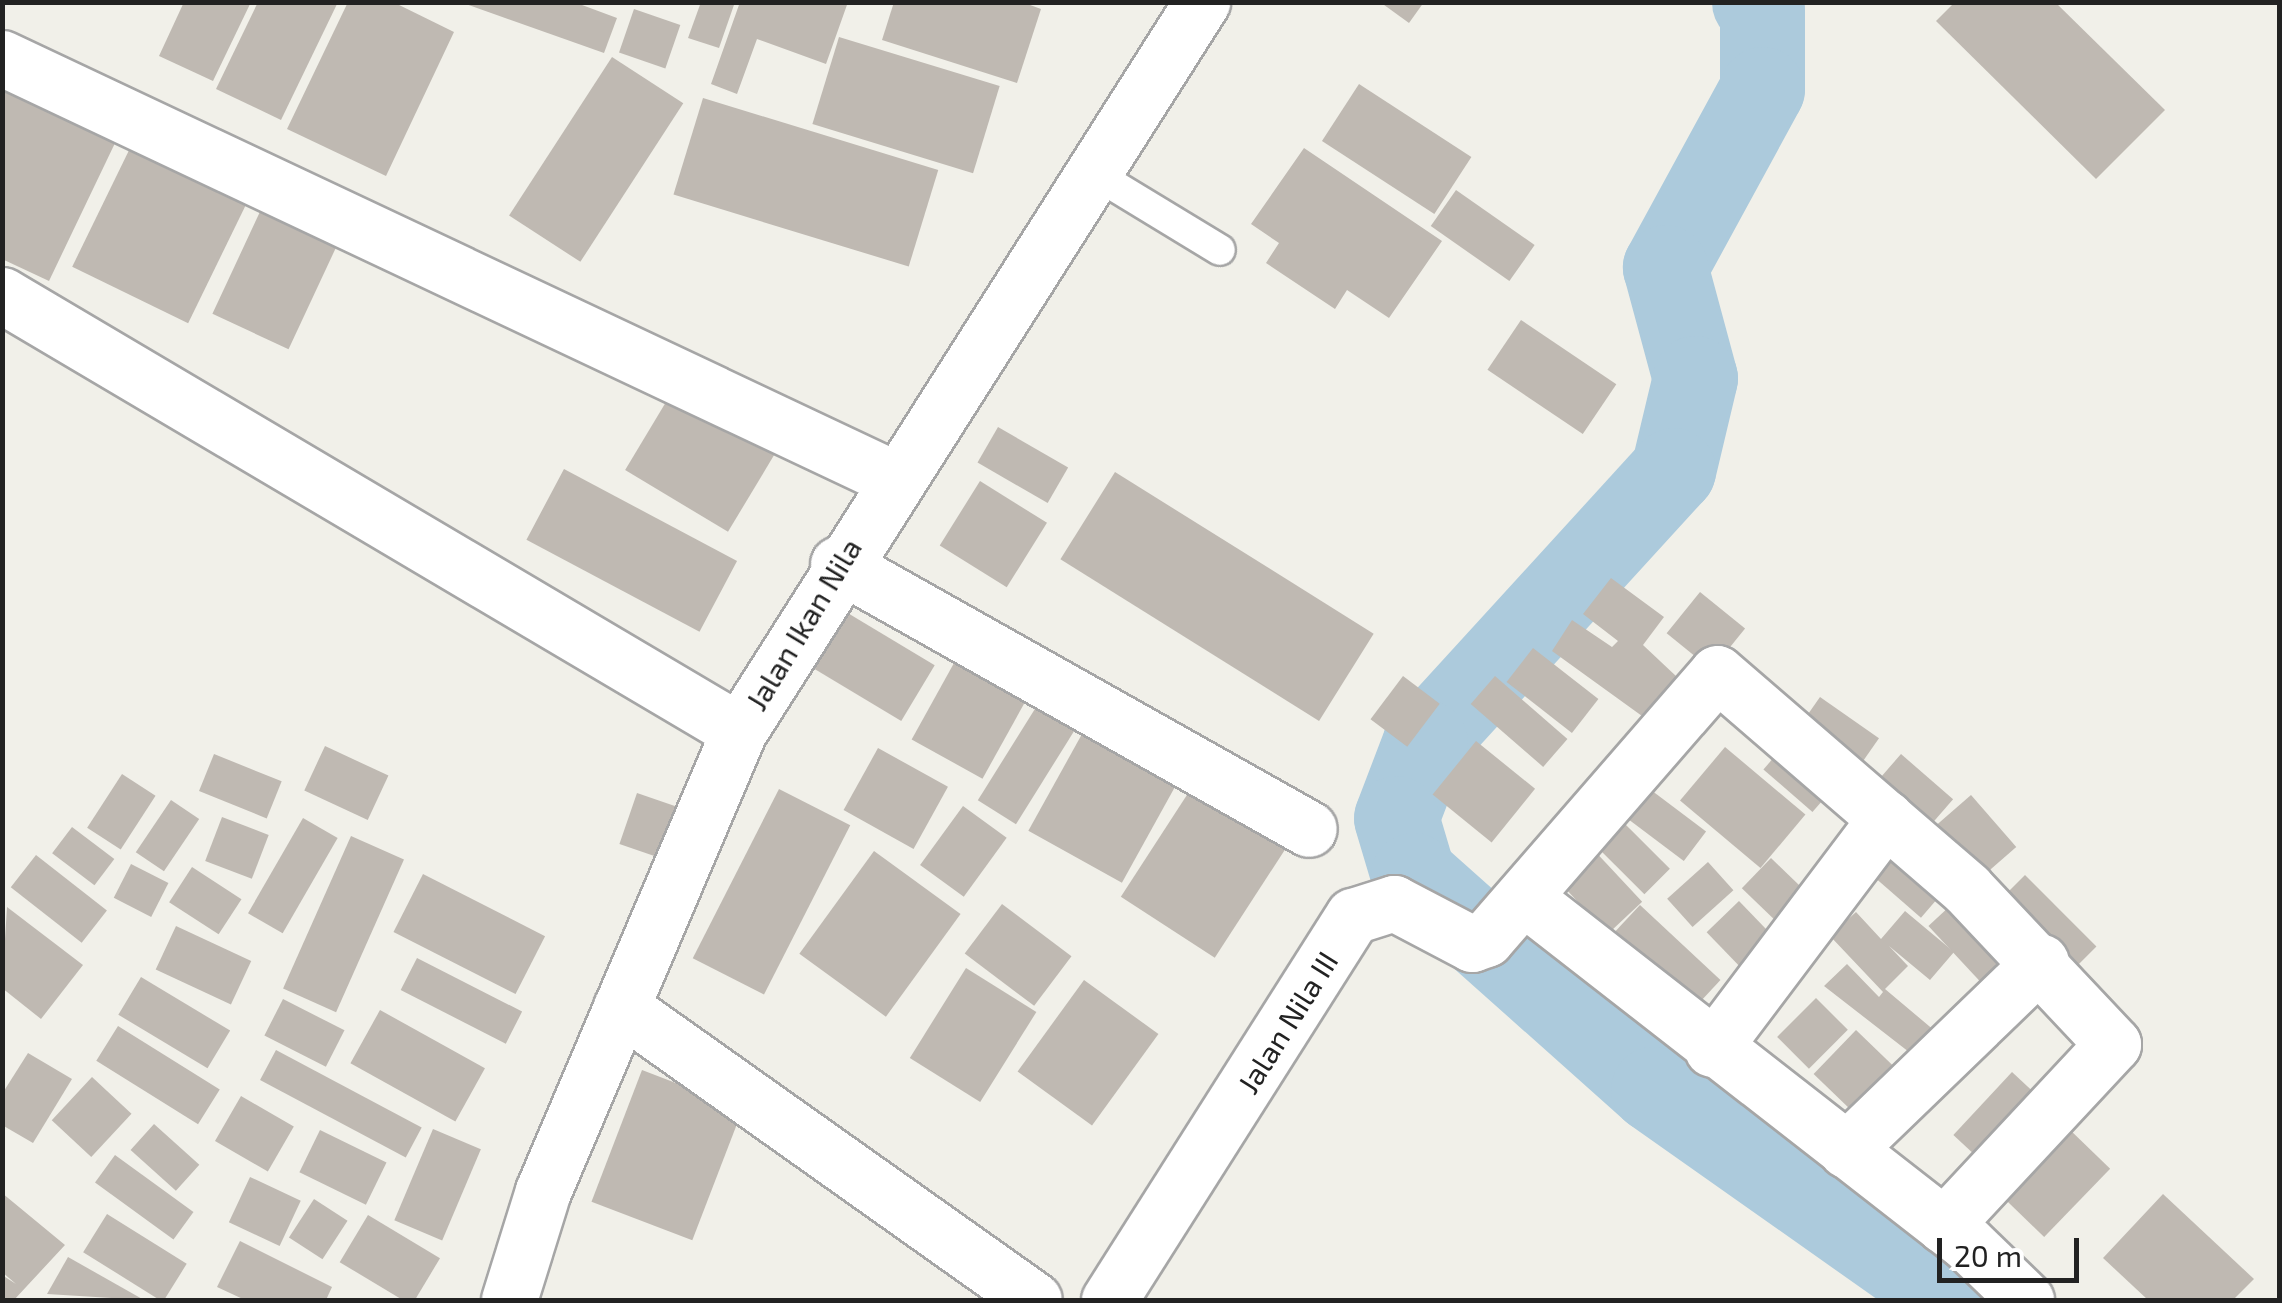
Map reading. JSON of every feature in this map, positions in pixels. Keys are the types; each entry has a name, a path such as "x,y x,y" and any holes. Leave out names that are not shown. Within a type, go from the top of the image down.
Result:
{"street":[{"name":"Jalan Ikan Nila","path":"508,1300 621,1008 739,732 838,564 1096,174 1202,2"},
{"path":"2,58 893,478"},
{"path":"2,295 739,732"},
{"path":"838,564 1309,829"},
{"path":"1944,1225 2113,1044 2040,962 1886,818 1717,673 1518,909 1712,1049 1944,1225 2026,1300"},
{"path":"1712,1049 1886,818"},
{"name":"Jalan Nila III","path":"1109,1300 1353,916 1394,903 1472,944 1518,909"},
{"path":"1846,1150 2040,962"},
{"path":"621,1008 1034,1300"}],"lane":[{"path":"1096,174 1220,250"}],"building":[{"path":"184,2 251,2 213,81 159,56"},
{"path":"258,2 338,2 281,120 216,89"},
{"path":"348,2 393,2 454,32 386,176 287,129"},
{"path":"574,2 617,18 604,53 463,3"},
{"path":"701,2 735,2 719,48 688,38"},
{"path":"740,2 848,2 826,64 757,39 737,94 711,84"},
{"path":"894,2 1022,2 1041,9 1017,83 882,40"},
{"path":"1380,2 1424,2 1409,23"},
{"path":"1955,2 2055,2 2165,110 2096,179 1936,21"},
{"path":"634,9 680,25 665,68 619,52"},
{"path":"839,37 1000,86 973,173 812,124"},
{"path":"612,57 683,103 580,262 509,216"},
{"path":"1359,84 1471,157 1434,214 1322,141"},
{"path":"2,87 116,141 49,281 2,259"},
{"path":"703,98 938,170 909,267 673,195"},
{"path":"134,140 250,197 188,323 72,267"},
{"path":"1304,148 1442,241 1389,318 1347,290 1335,309 1266,263 1279,243 1251,224"},
{"path":"272,186 348,221 289,349 212,314"},
{"path":"1456,190 1535,245 1509,281 1431,226"},
{"path":"1521,320 1616,384 1583,434 1487,370"},
{"path":"672,392 775,454 728,532 625,470"},
{"path":"998,427 1068,468 1048,503 978,463"},
{"path":"564,469 737,561 700,632 526,540"},
{"path":"1115,472 1374,634 1319,721 1060,559"},
{"path":"980,481 1047,523 1007,587 940,545"},
{"path":"1611,578 1664,617 1643,645 1694,693 1660,729 1552,651 1572,620 1612,647 1618,641 1583,614"},
{"path":"1700,592 1745,629 1712,670 1667,633"},
{"path":"831,603 935,665 901,721 798,659"},
{"path":"964,645 1035,684 982,779 912,739"},
{"path":"1533,648 1598,699 1572,733 1507,682"},
{"path":"1403,676 1440,704 1407,747 1371,719"},
{"path":"1495,676 1567,739 1543,767 1471,704"},
{"path":"1043,696 1081,720 1016,824 978,800"},
{"path":"1820,697 1879,738 1857,770 1798,729"},
{"path":"1087,725 1181,777 1122,883 1028,831"},
{"path":"1789,740 1838,783 1812,812 1763,769"},
{"path":"1476,741 1535,789 1492,842 1433,795"},
{"path":"325,746 388,776 368,820 304,790"},
{"path":"1725,747 1805,814 1760,868 1680,801"},
{"path":"878,748 948,787 914,849 844,810"},
{"path":"214,754 282,781 267,818 199,791"},
{"path":"1901,754 1953,799 1923,834 1871,789"},
{"path":"122,774 156,796 121,849 87,828"},
{"path":"1196,781 1290,842 1215,958 1121,897"},
{"path":"1639,781 1706,832 1684,861 1617,811"},
{"path":"779,789 850,825 764,995 693,958"},
{"path":"637,793 684,809 667,860 619,844"},
{"path":"1971,795 2016,847 1972,886 1926,834"},
{"path":"171,800 199,819 164,871 136,852"},
{"path":"963,806 1007,838 964,897 920,865"},
{"path":"1614,813 1670,869 1644,894 1589,838"},
{"path":"222,817 269,835 252,879 205,861"},
{"path":"303,818 338,838 283,933 248,913"},
{"path":"72,827 114,859 94,885 52,853"},
{"path":"351,836 404,860 336,1012 283,989"},
{"path":"1872,846 1935,901 1921,918 1858,863"},
{"path":"1591,847 1642,902 1608,934 1557,879"},
{"path":"874,851 961,914 886,1017 799,954"},
{"path":"36,855 107,910 82,943 11,887"},
{"path":"1771,858 1816,901 1786,931 1742,888"},
{"path":"1708,862 1733,890 1693,927 1667,899"},
{"path":"131,864 168,883 151,917 114,898"},
{"path":"192,867 241,899 219,934 169,902"},
{"path":"423,874 545,936 516,994 393,932"},
{"path":"2025,875 2096,946 2067,975 1996,904"},
{"path":"1965,892 2023,954 1986,988 1928,926"},
{"path":"1739,901 1783,947 1751,978 1707,932"},
{"path":"1002,904 1071,956 1034,1006 965,954"},
{"path":"1640,905 1720,980 1688,1014 1608,939"},
{"path":"7,907 83,965 41,1019 2,988"},
{"path":"1905,911 1954,952 1930,980 1889,946 1908,966 1885,989 1948,1042 1927,1066 1824,986 1847,964 1879,997 1883,992 1830,936 1856,912 1881,939"},
{"path":"176,926 251,961 231,1005 156,970"},
{"path":"417,958 522,1012 506,1044 401,990"},
{"path":"966,968 1036,1012 980,1102 910,1058"},
{"path":"141,977 230,1031 207,1068 118,1015"},
{"path":"1084,980 1158,1034 1092,1125 1018,1071"},
{"path":"1816,998 1848,1030 1809,1069 1777,1037"},
{"path":"283,999 344,1030 326,1067 264,1036"},
{"path":"380,1010 485,1068 455,1122 350,1063"},
{"path":"118,1026 220,1090 198,1124 96,1061"},
{"path":"1856,1030 1903,1076 1861,1120 1814,1074"},
{"path":"276,1050 422,1127 406,1157 260,1080"},
{"path":"28,1053 72,1079 33,1143 2,1125 2,1094"},
{"path":"642,1070 743,1109 692,1240 591,1202"},
{"path":"2012,1072 2043,1101 1984,1164 1953,1135"},
{"path":"92,1077 131,1114 91,1157 52,1120"},
{"path":"241,1096 294,1126 268,1172 215,1141"},
{"path":"154,1124 199,1165 176,1191 131,1150"},
{"path":"2067,1127 2110,1169 2044,1237 2001,1195"},
{"path":"433,1129 481,1149 442,1240 394,1220"},
{"path":"320,1130 387,1162 366,1205 299,1172"},
{"path":"115,1155 193,1212 173,1240 95,1183"},
{"path":"250,1177 301,1201 280,1246 229,1222"},
{"path":"2,1193 65,1245 14,1300 2,1300 2,1275 16,1284 2,1272"},
{"path":"2163,1194 2254,1279 2233,1300 2148,1300 2103,1258"},
{"path":"314,1199 348,1221 322,1259 289,1238"},
{"path":"107,1214 187,1264 164,1300 160,1300 83,1252"},
{"path":"368,1215 440,1258 415,1300 403,1300 340,1262"},
{"path":"240,1241 332,1287 326,1300 245,1300 217,1287"},
{"path":"68,1257 144,1300 47,1294"}],"waterway":[{"path":"1754,2 1762,10 1762,89 1665,267 1695,378 1673,470 1425,742 1396,818 1413,875 1653,1089 1952,1300"}]}
